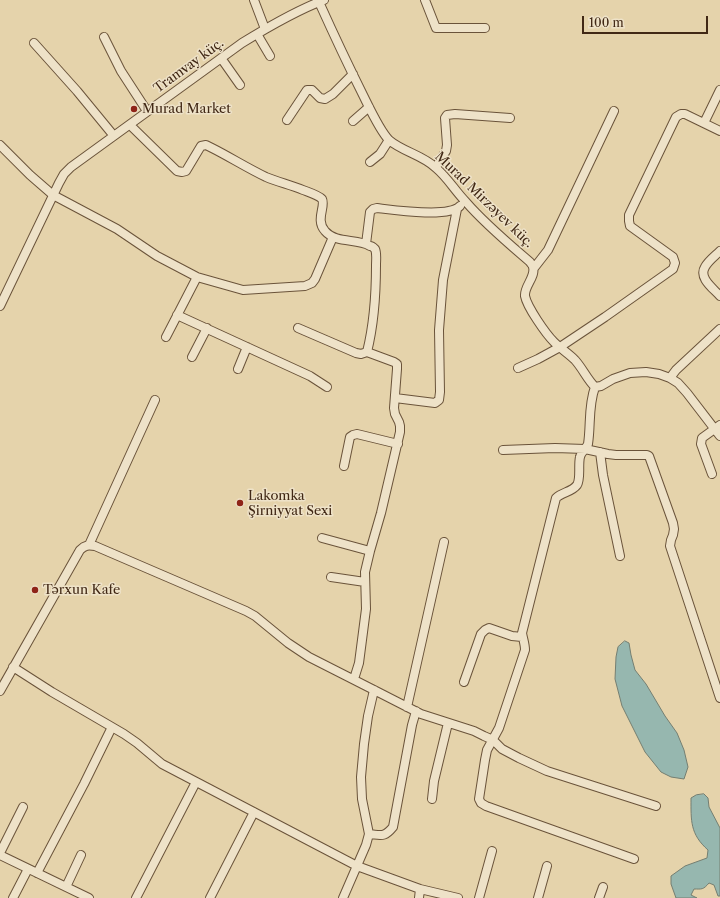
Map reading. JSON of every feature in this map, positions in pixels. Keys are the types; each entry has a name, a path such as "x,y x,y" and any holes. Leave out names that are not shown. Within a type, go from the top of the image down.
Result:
{"street":[{"path":"254,0 265,30"},
{"path":"425,0 436,28 485,28"},
{"name":"Tramvay küç.","path":"0,306 53,195 64,174 71,167 221,58 257,34 297,12 322,1"},
{"name":"Murad Mirzəyev küç.","path":"322,1 353,74 369,107 389,140 436,167 480,218 530,262 534,268 533,275 525,294 527,304 535,318 552,340 576,362 595,387"},
{"path":"257,34 270,56"},
{"path":"104,37 121,70 147,111"},
{"path":"34,43 77,91 114,136"},
{"path":"221,58 240,85"},
{"path":"287,120 307,90 312,90 320,98 325,99 333,94 353,74"},
{"path":"704,123 720,90"},
{"path":"353,121 369,107"},
{"path":"534,268 548,250 614,111"},
{"path":"436,167 448,145 445,118 448,114 510,118"},
{"path":"518,368 560,347 673,269 675,263 674,257 630,226 629,215 676,117 681,114 685,114 720,130"},
{"path":"130,124 177,170 182,172 186,171 201,146 206,145 266,177 320,197 324,204 320,218 325,232 333,237 346,241 372,246 375,249 376,254 375,297 373,321 367,352"},
{"path":"370,162 380,154 389,140"},
{"path":"0,145 30,175 53,195 117,229 157,256 197,277 243,290 305,286 312,283 316,279 333,237"},
{"path":"395,398 436,403 439,400 439,330 442,287 457,209 464,201"},
{"path":"366,244 370,212 373,209 377,208 434,213 457,209"},
{"path":"720,251 704,268 703,274 705,280 720,296"},
{"path":"166,337 197,277"},
{"path":"177,315 310,376 327,387"},
{"path":"192,357 207,328"},
{"path":"298,328 356,354 367,352 394,362 397,364 398,369 394,408 400,426 398,444 365,572 366,609 359,662 354,679"},
{"path":"670,378 676,370 720,330"},
{"path":"238,370 247,347"},
{"path":"634,859 481,803 479,799 487,750 499,728 525,650 525,642 522,637 522,633 556,498 559,495 572,490 578,482 579,459 588,444 591,399 595,387 601,386 613,378 630,373 646,372 659,374 670,378 687,393 718,430 702,438 701,444 712,474"},
{"path":"89,545 155,400"},
{"path":"344,466 350,436 357,434 398,444"},
{"path":"504,450 555,448 585,449 616,455 649,456 673,522 674,529 670,540 670,546 720,698"},
{"path":"600,452 603,475 620,556"},
{"path":"322,538 370,551"},
{"path":"407,707 444,542"},
{"path":"0,691 80,550 83,546 89,545 246,611 255,616 288,643 309,657 421,714 474,731 493,740 508,752 547,771 656,806"},
{"path":"331,577 365,582"},
{"path":"464,682 482,634 485,630 489,628 512,636 522,637"},
{"path":"13,667 137,743 162,764 196,782 358,866 420,889 458,898"},
{"path":"343,898 358,866 369,834 362,799 361,777 367,723 374,690"},
{"path":"369,834 388,834 393,827 412,725 416,711"},
{"path":"432,799 434,781 448,723"},
{"path":"37,873 112,727"},
{"path":"136,898 196,782"},
{"path":"23,807 0,854 89,898"},
{"path":"210,898 254,812"},
{"path":"479,898 492,851"},
{"path":"66,887 81,855"},
{"path":"538,898 547,866"},
{"path":"13,898 28,869"},
{"path":"599,898 603,887"},
{"path":"419,898 420,889"}],"water":[{"path":"625,641 629,643 635,670 646,684 677,733 684,750 688,767 684,779 671,777 661,772 645,752 622,706 615,679 616,657 618,647"},
{"path":"704,794 708,798 709,807 720,828 720,896 718,896 714,885 709,883 702,889 694,889 691,895 697,898 676,898 671,884 671,876 685,866 707,858 708,850 695,833 691,814 691,798 696,795"}],"place":[{"name":"Murad Market","path":"134,109"},
{"name":"Lakomka Şirniyyat Sexi","path":"240,503"},
{"name":"Tərxun Kafe","path":"35,590"}]}
